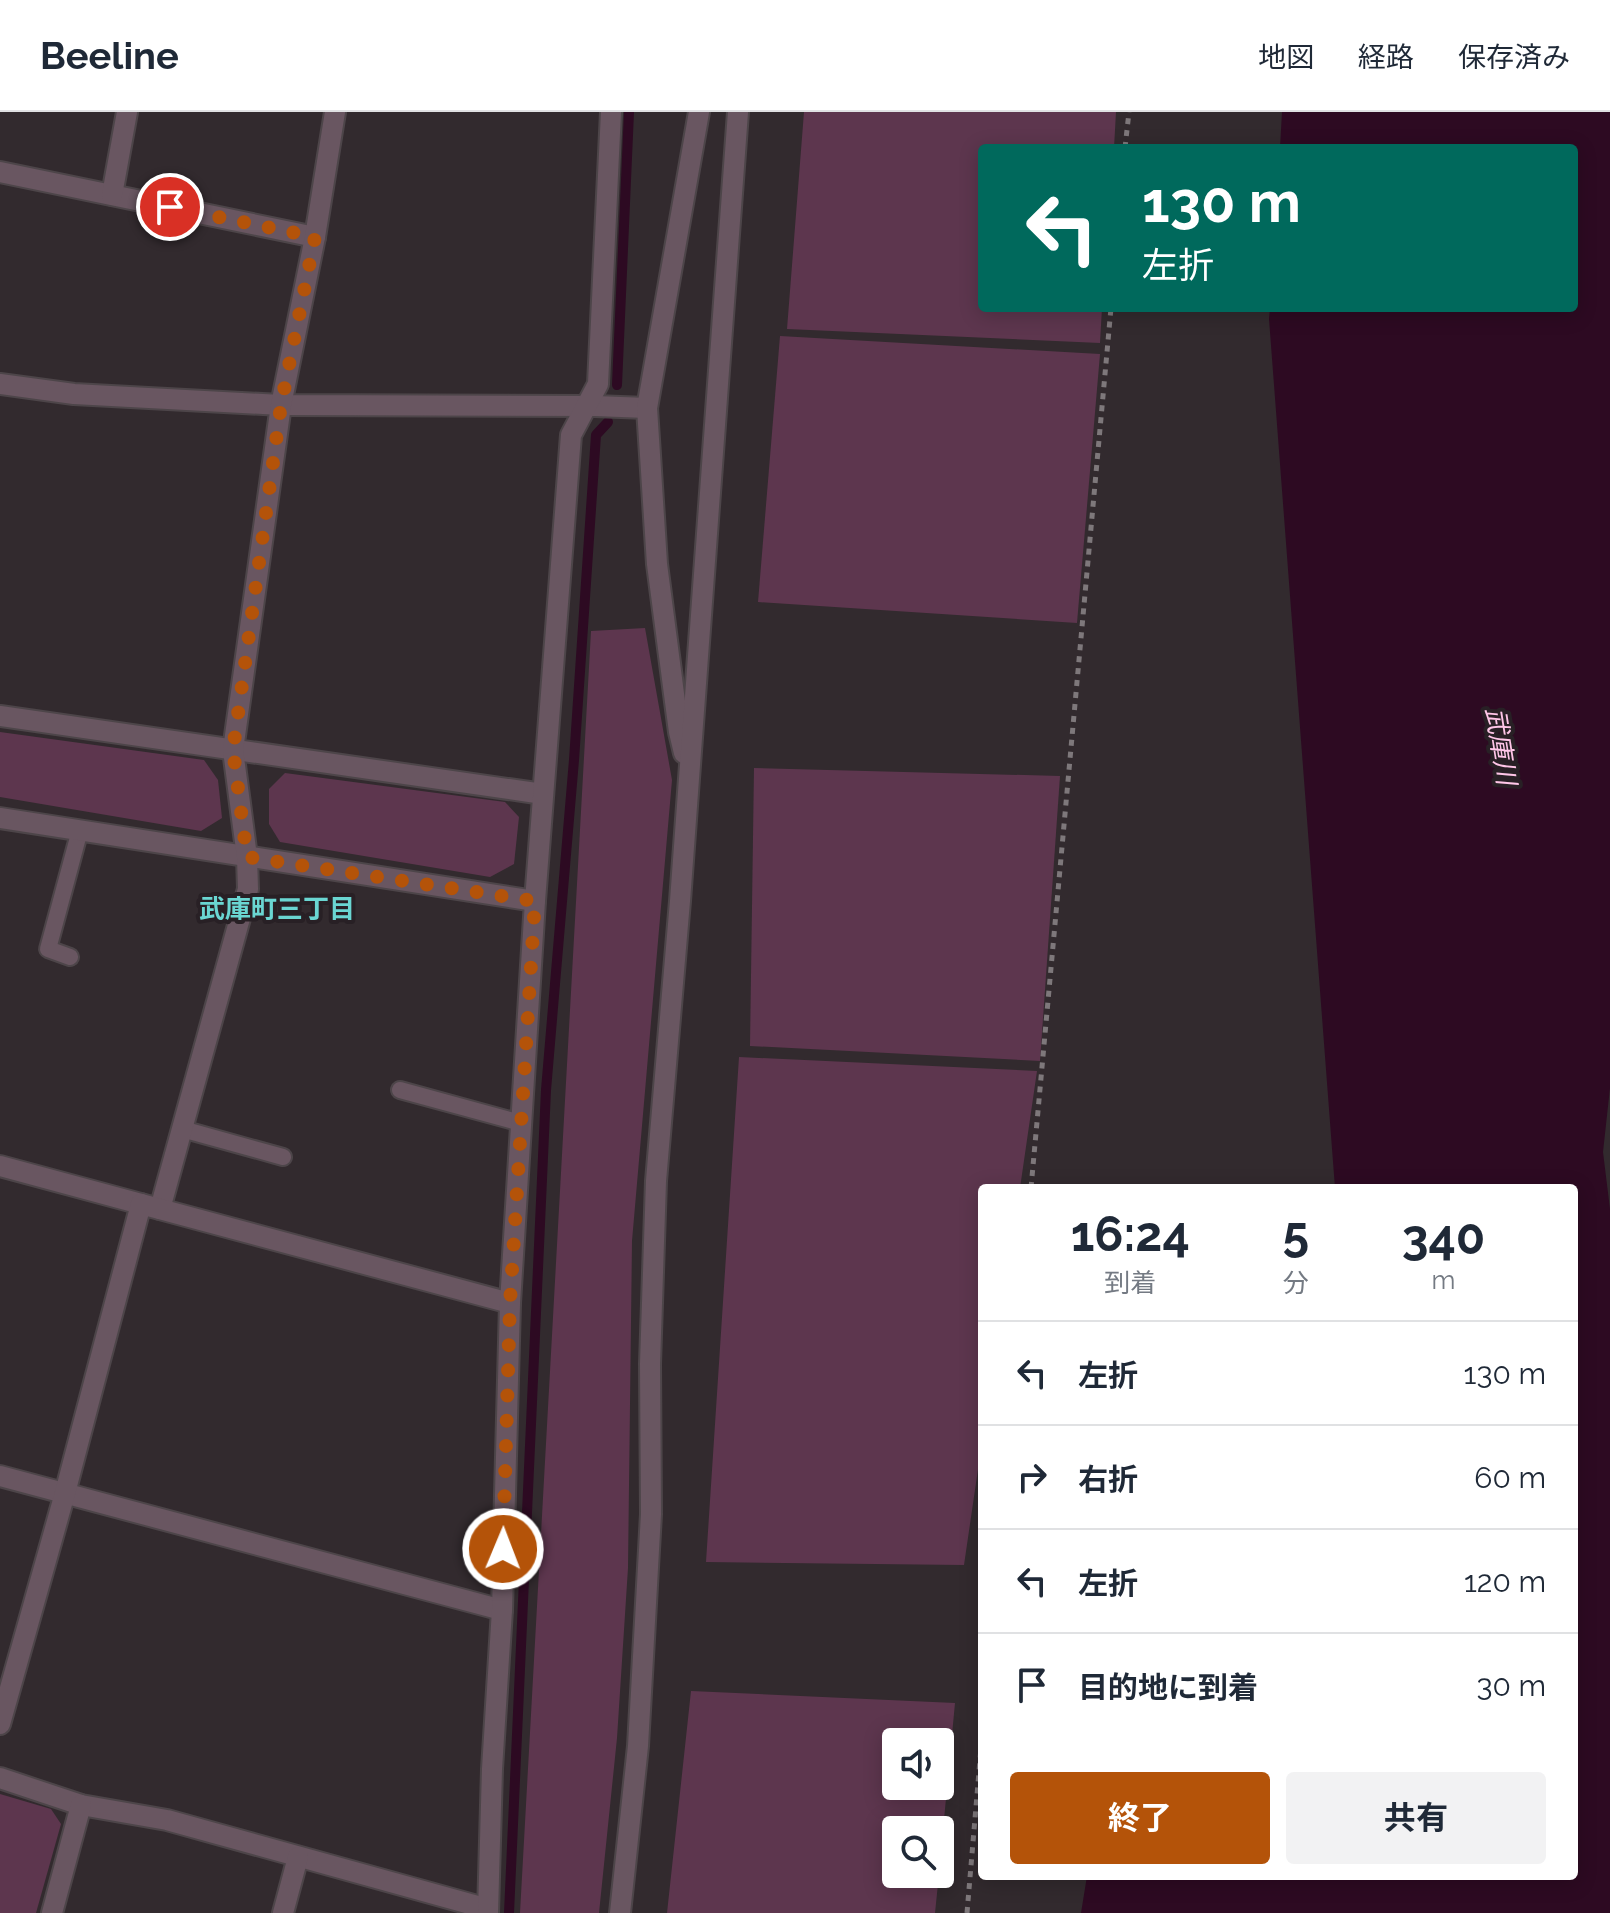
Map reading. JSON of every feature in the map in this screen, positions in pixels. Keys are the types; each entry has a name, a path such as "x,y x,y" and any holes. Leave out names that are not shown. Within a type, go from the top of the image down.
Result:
{"street":[{"path":"112,195 127,112"},
{"path":"0,1724 151,1206 182,1129 248,889 247,857 233,750 281,405 315,237 335,112"},
{"path":"0,1778 81,1805 167,1820 488,1911 492,1769 502,1610 510,1303 535,901 571,435 598,384 611,112"},
{"path":"689,777 679,732 657,564 647,408 699,112"},
{"path":"620,1913 638,1746 651,1514 650,1364 656,1181 738,112"},
{"path":"0,172 315,237"},
{"path":"0,384 74,394 281,405 647,408"},
{"path":"0,716 543,794"},
{"path":"0,818 535,901"},
{"path":"0,1166 510,1303"},
{"path":"0,1476 502,1610"},
{"path":"52,1913 81,1805"},
{"path":"283,1913 298,1857"}],"lane":[{"path":"70,957 48,949 80,830"},
{"path":"400,1090 521,1123"},
{"path":"182,1129 283,1157"}],"path":[{"path":"1125,144 1129,112"},
{"path":"1031,1184 1111,312"},
{"path":"967,1913 978,1783"}],"shaded area":[{"path":"804,112 1116,112 1114,144 978,144 978,312 1102,312 1100,343 787,329"},
{"path":"780,336 1100,354 1077,623 758,602"},
{"path":"645,628 672,780 632,1241 628,1568 617,1738 599,1913 520,1913 591,631"},
{"path":"0,732 204,760 218,780 222,818 201,831 0,797"},
{"path":"754,768 1060,776 1040,1061 750,1046"},
{"path":"285,773 505,802 519,817 514,864 490,877 280,842 269,824 269,789"},
{"path":"739,1057 1037,1071 1021,1184 978,1184 978,1469 964,1565 706,1562"},
{"path":"691,1691 955,1703 953,1728 882,1728 882,1800 946,1800 944,1816 882,1816 882,1888 938,1888 935,1913 667,1913"},
{"path":"0,1794 51,1809 61,1824 36,1913 0,1913"}],"water":[{"name":"武庫川","path":"1282,112 1610,112 1610,1088 1603,1152 1610,1209 1610,1913 1081,1913 1086,1880 1578,1880 1578,1184 1335,1184 1269,319 1270,312 1578,312 1578,144 1280,144"}],"waterway":[{"path":"617,385 629,112"},
{"path":"509,1913 546,1090 574,760 596,435 608,422"}],"district":[{"name":"武庫町三丁目","path":"277,909"}],"route":[{"path":"170,207 315,237 281,405 233,750 247,857 535,901 510,1303 503,1549"}]}
